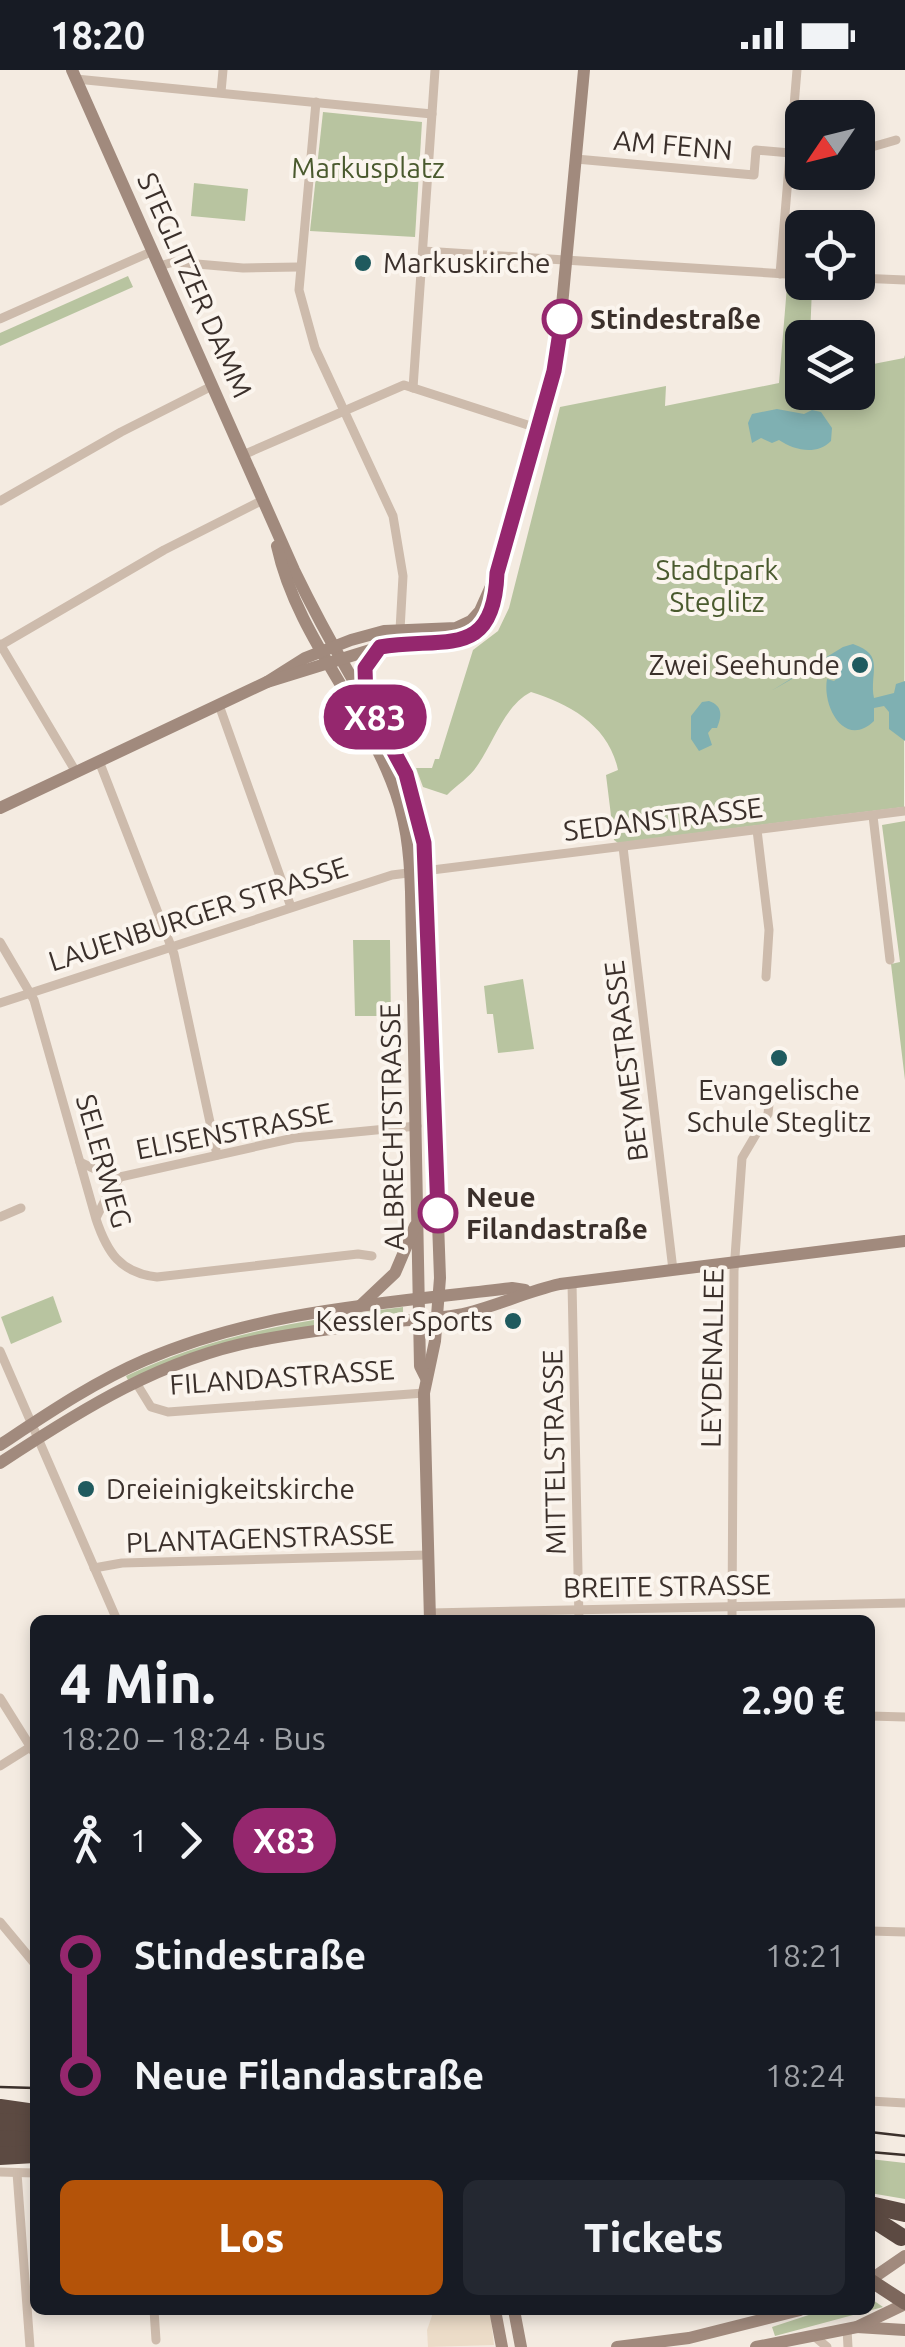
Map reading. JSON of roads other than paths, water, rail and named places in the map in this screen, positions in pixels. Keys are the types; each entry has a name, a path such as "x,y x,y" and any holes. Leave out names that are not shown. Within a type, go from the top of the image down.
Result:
{"highway":[{"path":"0,2108 30,2112"},
{"path":"0,2122 30,2124"},
{"path":"0,2139 30,2141"},
{"path":"0,2156 30,2154"},
{"path":"875,2206 905,2213"},
{"path":"875,2221 904,2244"}],"main road":[{"path":"0,808 331,655 368,634 444,629 466,624 480,611 497,573 557,359 584,70"},
{"name":"STEGLITZER DAMM","path":"74,74 272,520 289,588 400,760 421,822 426,871"},
{"path":"331,655 456,641 478,631 493,611 497,573"},
{"path":"367,704 365,668 380,647"},
{"name":"STEGLITZER DAMM","path":"331,655 390,776 407,832 410,873"},
{"name":"ALBRECHTSTRASSE","path":"426,871 439,1297 424,1393 430,1615"},
{"name":"ALBRECHTSTRASSE","path":"410,873 420,1366 426,1378"},
{"path":"417,1122 436,1117"},
{"path":"358,1308 395,1273 419,1214"},
{"path":"136,1381 204,1354 259,1340 437,1318 500,1304 528,1291 905,1241"},
{"path":"358,1308 512,1288 528,1291"},
{"name":"FILANDASTRASSE","path":"0,1444 142,1361 256,1322 358,1308"},
{"name":"FILANDASTRASSE","path":"0,1463 136,1381"},
{"path":"875,2277 885,2270 904,2244"},
{"path":"885,2270 905,2276"},
{"path":"875,2283 905,2303"},
{"path":"756,2347 852,2328 905,2303"},
{"path":"497,2315 502,2347"},
{"path":"515,2315 521,2347"},
{"path":"617,2347 689,2338 780,2315"},
{"path":"852,2328 905,2330"}],"street":[{"path":"220,92 223,70"},
{"path":"413,388 435,70"},
{"path":"794,100 797,70"},
{"path":"74,74 432,114"},
{"path":"316,102 298,290 306,324 396,526 403,576 400,630"},
{"path":"875,146 896,140"},
{"name":"AM FENN","path":"576,159 754,175 756,150 785,153"},
{"path":"780,274 787,190"},
{"path":"0,319 152,251"},
{"path":"422,251 785,274"},
{"path":"159,266 174,262 244,268 298,267"},
{"path":"875,279 905,280"},
{"path":"243,456 404,385 537,428"},
{"path":"0,501 212,386"},
{"path":"76,772 0,644 164,550 263,500"},
{"path":"219,705 291,907"},
{"path":"99,761 172,946 217,1155"},
{"name":"SEDANSTRASSE","path":"410,873 905,811"},
{"path":"873,816 890,960"},
{"path":"757,830 769,930 766,978"},
{"name":"BEYMESTRASSE","path":"623,847 673,1270"},
{"name":"LAUENBURGER STRASSE","path":"0,1003 378,878 410,873"},
{"name":"SELERWEG","path":"0,942 32,992 96,1219 114,1259 140,1275 157,1277 358,1254 372,1256"},
{"name":"LEYDENALLEE","path":"732,1615 735,1262 742,1158 768,1114 769,1104"},
{"name":"ELISENSTRASSE","path":"80,1162 98,1172 120,1177 322,1134 417,1122"},
{"name":"ELISENSTRASSE","path":"96,1219 120,1177"},
{"path":"0,1217 21,1208"},
{"name":"MITTELSTRASSE","path":"572,1283 579,1615"},
{"path":"0,1351 115,1615"},
{"name":"FILANDASTRASSE","path":"136,1381 151,1407 168,1412 424,1393"},
{"name":"PLANTAGENSTRASSE","path":"94,1568 122,1563 428,1555"},
{"name":"BREITE STRASSE","path":"579,1615 732,1606 824,1610 905,1602"},
{"path":"0,1698 30,1742"},
{"path":"875,1716 905,1717"},
{"path":"0,1766 30,1750"},
{"path":"0,1922 30,1958"},
{"path":"875,1931 905,1932"},
{"path":"875,2101 905,2104"},
{"path":"0,2172 30,2173"},
{"path":"17,2172 30,2347"},
{"path":"154,2315 156,2340"},
{"path":"848,2347 852,2328"},
{"path":"814,2336 827,2347"}],"water":[{"path":"777,409 804,414 812,410 821,412 832,428 831,441 812,450 798,449 779,440 772,443 761,438 752,443 748,423 752,414"},
{"path":"853,644 873,659 874,698 894,693 896,684 905,681 905,741 889,729 889,712 884,706 874,708 874,721 863,728 854,730 838,721 826,690 827,679 834,681 840,676 839,665 812,670 771,691 843,647"},
{"path":"709,701 719,709 720,719 717,728 708,733 712,745 699,751 691,739 691,716 702,702"}],"tram line":[{"path":"0,2087 30,2088"},
{"path":"875,2133 905,2136"},
{"path":"875,2152 905,2155"}],"place":[{"name":"Markuskirche","path":"363,263"},
{"name":"Stindestraße","path":"562,319"},
{"name":"Zwei Seehunde","path":"860,665"},
{"name":"Evangelische Schule Steglitz","path":"779,1058"},
{"name":"Neue Filandastraße","path":"438,1213"},
{"name":"Kessler Sports","path":"513,1321"},
{"name":"Dreieinigkeitskirche","path":"86,1489"}],"park label":[{"name":"Markusplatz","path":"368,168"},
{"name":"Stadtpark Steglitz","path":"717,586"}]}
